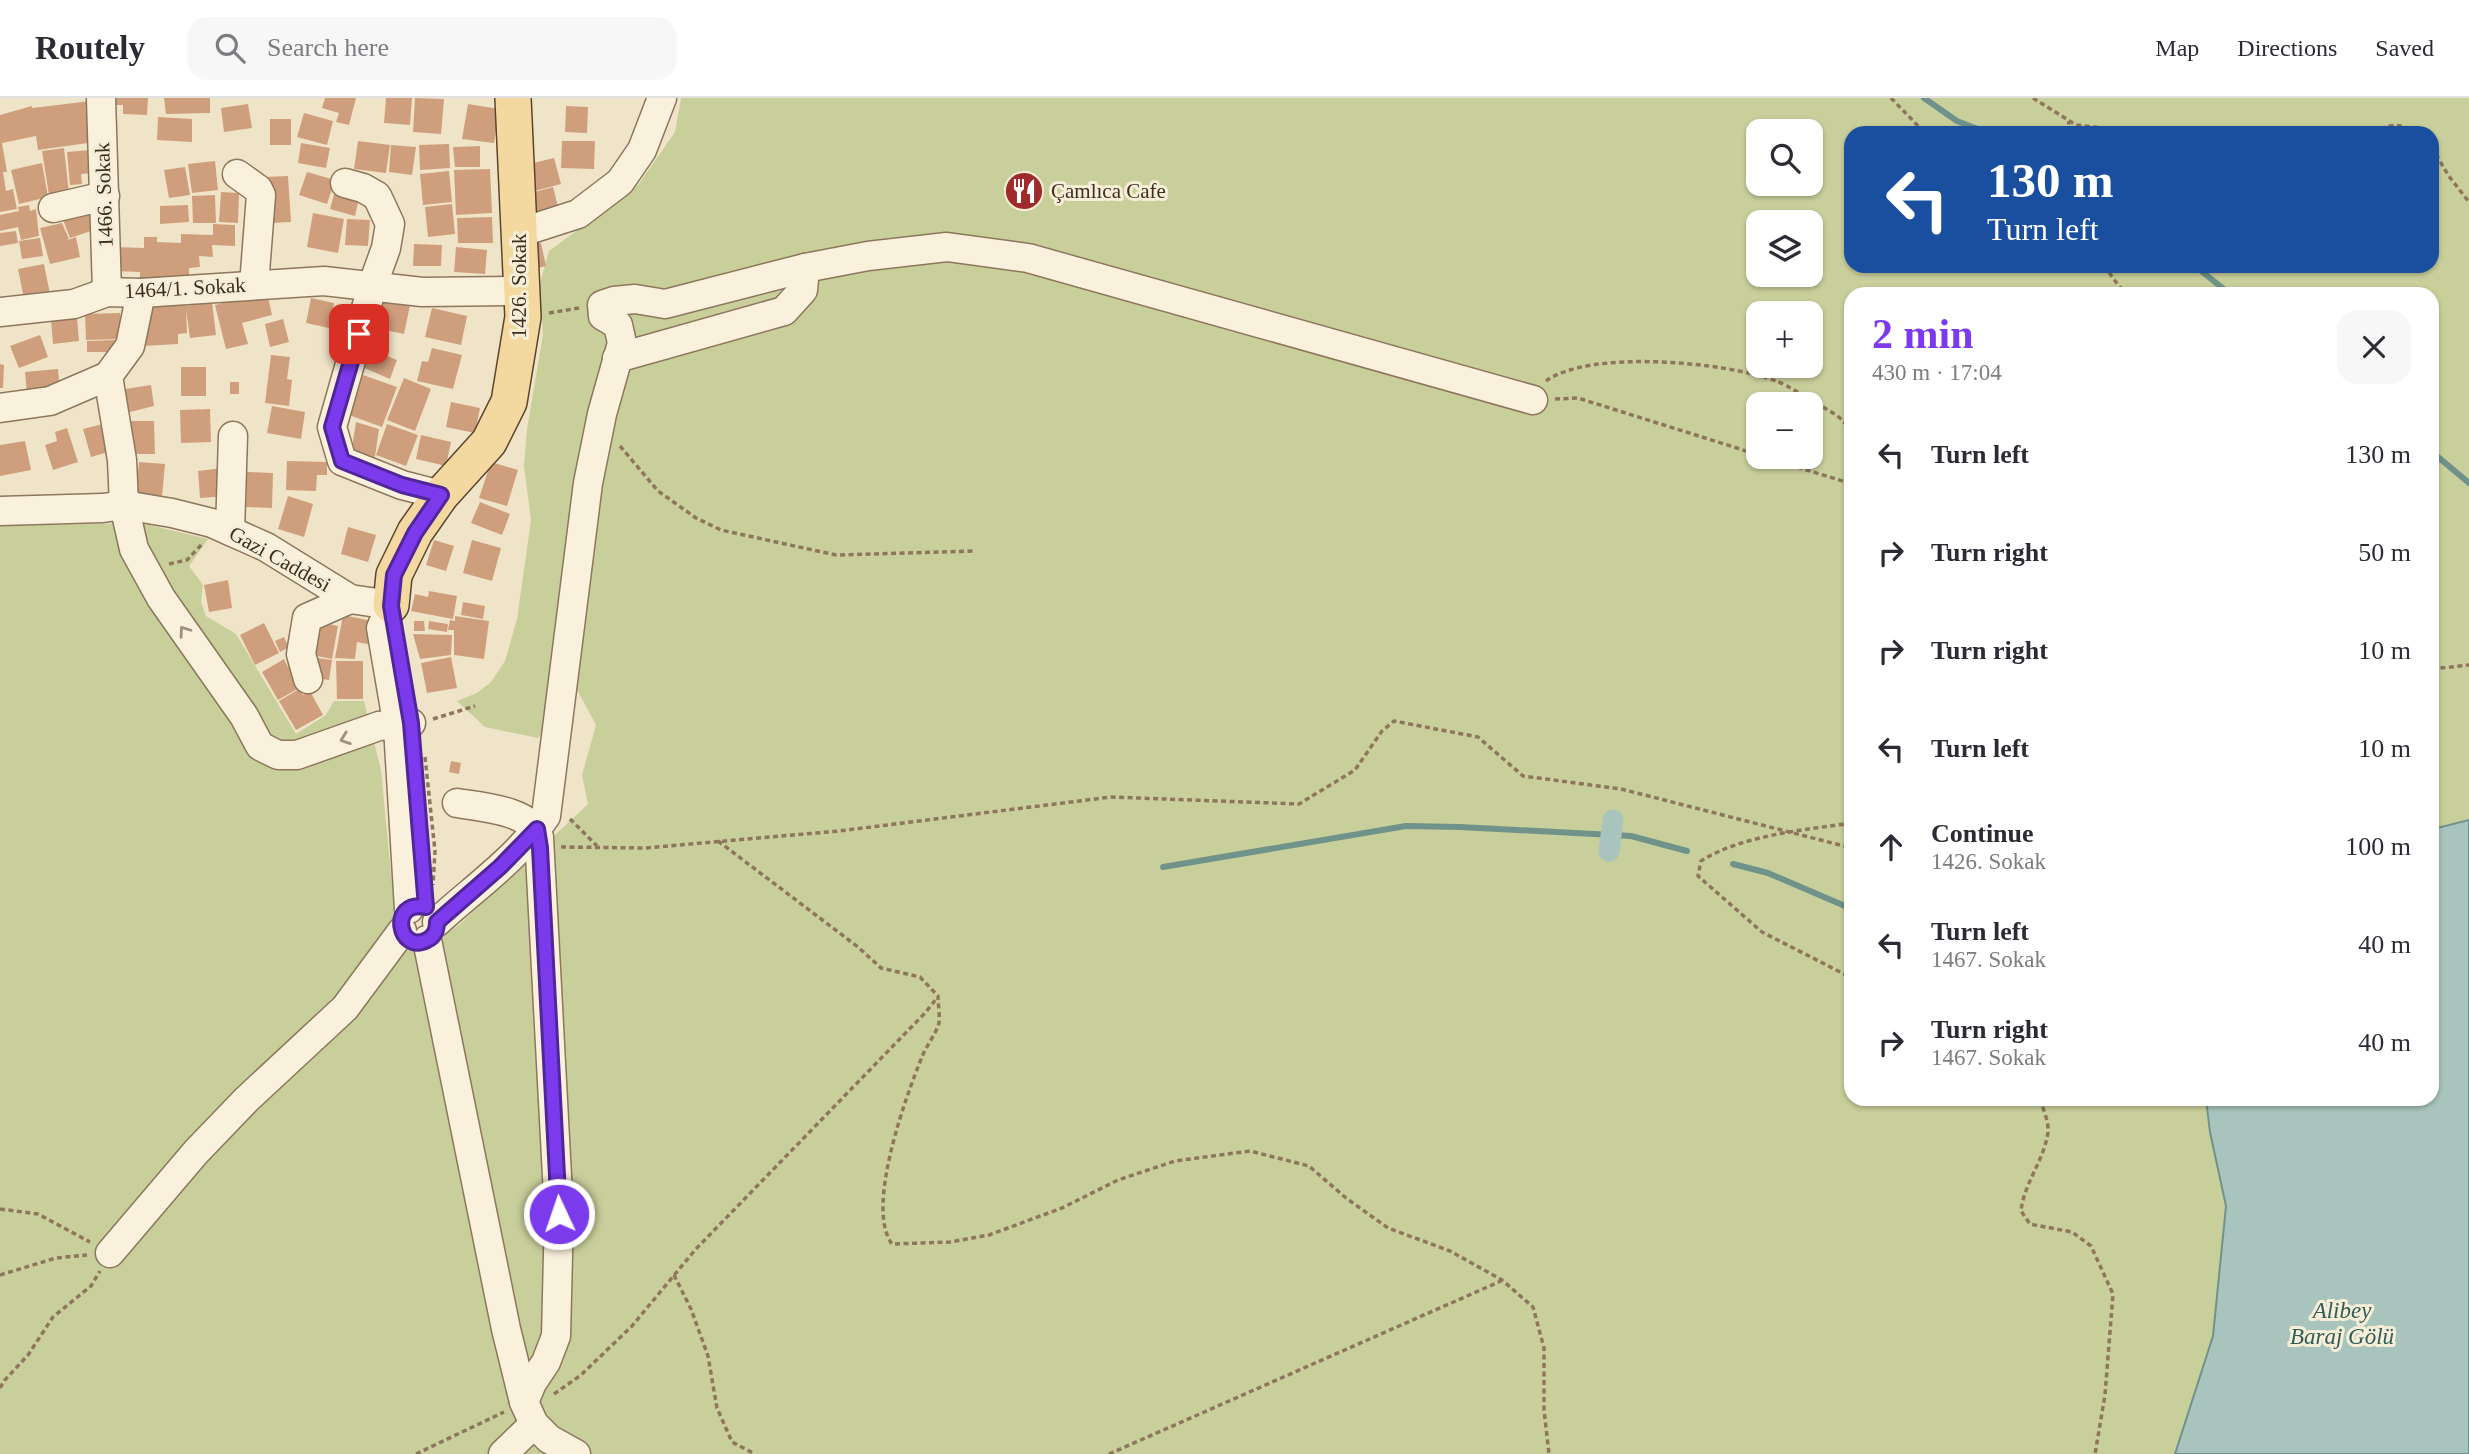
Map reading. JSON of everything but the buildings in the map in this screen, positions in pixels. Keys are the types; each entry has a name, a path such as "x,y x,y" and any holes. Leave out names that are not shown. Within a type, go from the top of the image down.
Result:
{"main road":[{"name":"1426. Sokak","path":"391,606 394,575 415,533 441,495 489,442 509,402 522,304 513,98"}],"street":[{"name":"1466. Sokak","path":"101,98 107,292"},
{"path":"519,233 578,214 620,183 642,150 662,98"},
{"path":"237,174 258,189 261,195 254,285"},
{"path":"345,183 377,195 390,224 386,248 372,287 332,427 337,448 342,461 402,485 441,495"},
{"path":"53,208 105,196"},
{"path":"503,1454 529,1413 533,1383 546,1362 556,1336 559,1214 538,839 546,816 588,483 602,414 622,342 618,325 603,316 602,305 614,300 635,299 665,304 805,268 868,256 947,247 1028,258 1533,400"},
{"path":"617,358 784,311 803,290 805,268"},
{"name":"1464/1. Sokak","path":"0,312 74,303 107,292 141,293 324,281 522,304"},
{"path":"0,408 50,401 108,376 130,346 141,293"},
{"path":"108,376 122,460 124,505 134,549 160,598 244,716 260,746 278,755 297,755 380,726 404,724"},
{"path":"221,527 233,436"},
{"name":"Gazi Caddesi","path":"0,511 103,509 124,505 172,513 221,527 295,563 350,599 391,606"},
{"name":"Gazi Caddesi","path":"308,679 301,654 307,618 350,599"},
{"path":"391,606 381,628 404,724 420,922 510,1349 529,1413 549,1439 576,1454"},
{"path":"457,803 508,813 529,822 538,839"},
{"path":"110,1253 204,1143 345,1008 420,922 538,839"}],"path":[{"path":"1891,98 1918,126"},
{"path":"2033,98 2076,125 2084,126"},
{"path":"2069,120 2069,126"},
{"path":"2439,159 2469,202"},
{"path":"522,304 602,305"},
{"path":"1746,451 1578,398 1533,400 1538,386 1557,373 1594,365 1645,362 1722,366 1777,381 1844,422"},
{"path":"602,414 624,452 658,491 696,518 721,530 836,555 975,551"},
{"path":"1804,469 1844,482"},
{"path":"167,564 187,560 221,527"},
{"path":"2439,668 2469,665"},
{"path":"404,724 444,718 475,706"},
{"path":"538,839 645,848 839,831 1111,797 1299,804 1355,770 1382,731 1394,720 1478,737 1523,776 1621,789 1844,846"},
{"path":"1844,824 1788,832 1718,850 1701,861 1698,876 1762,932 1844,974"},
{"path":"718,841 858,947 881,968 919,977 938,996 939,1023 908,1090 888,1163 884,1200 886,1236 892,1244 950,1242 989,1236 1062,1208 1118,1180 1175,1161 1250,1151 1309,1166 1346,1198 1388,1228 1450,1251 1502,1280 1533,1307 1544,1348 1544,1410 1549,1454"},
{"path":"416,1454 529,1413 582,1375 632,1326 695,1250 916,1023 938,996"},
{"path":"2042,1106 2048,1129 2039,1166 2023,1195 2021,1211 2030,1224 2072,1231 2091,1246 2113,1294 2105,1395 2095,1454"},
{"path":"0,1209 38,1214 110,1253"},
{"path":"0,1275 56,1258 110,1253"},
{"path":"0,1388 28,1355 53,1317 91,1286 110,1253"},
{"path":"674,1274 691,1309 708,1356 717,1408 732,1442 755,1454"},
{"path":"1109,1454 1502,1280"}],"green space":[{"path":"681,98 2469,98 2469,820 2439,828 2439,287 1844,287 1844,1106 2207,1106 2226,1206 2213,1336 2175,1454 0,1454 0,526 141,523 208,539 189,566 203,585 201,602 206,616 236,634 296,734 326,715 334,701 364,701 381,770 395,916 389,936 420,952 459,925 588,804 582,775 596,725 576,688 538,738 485,727 457,701 477,693 491,682 505,661 517,619 531,520 524,466 527,429 543,334 539,286 549,251 638,185 675,132"}],"water":[{"name":"Alibey Baraj Gölü","path":"2469,820 2469,1454 2175,1454 2213,1336 2226,1206 2207,1106 2439,1106 2439,828"}],"waterway":[{"path":"1924,98 1957,121 1970,126"},
{"path":"2204,273 2221,287"},
{"path":"2439,458 2469,483"},
{"path":"1609,851 1613,820"},
{"path":"1163,867 1406,826 1631,836 1687,851"},
{"path":"1733,864 1768,873 1844,906"}],"place":[{"name":"Çamlıca Cafe","path":"1024,191"}],"route":[{"path":"359,334 332,427 342,461 402,485 441,495 415,533 394,575 391,606 411,723 426,907 415,906 405,912 400,923 401,929 412,941 418,943 430,939 437,928 437,922 500,867 537,829 559,1214"}]}
